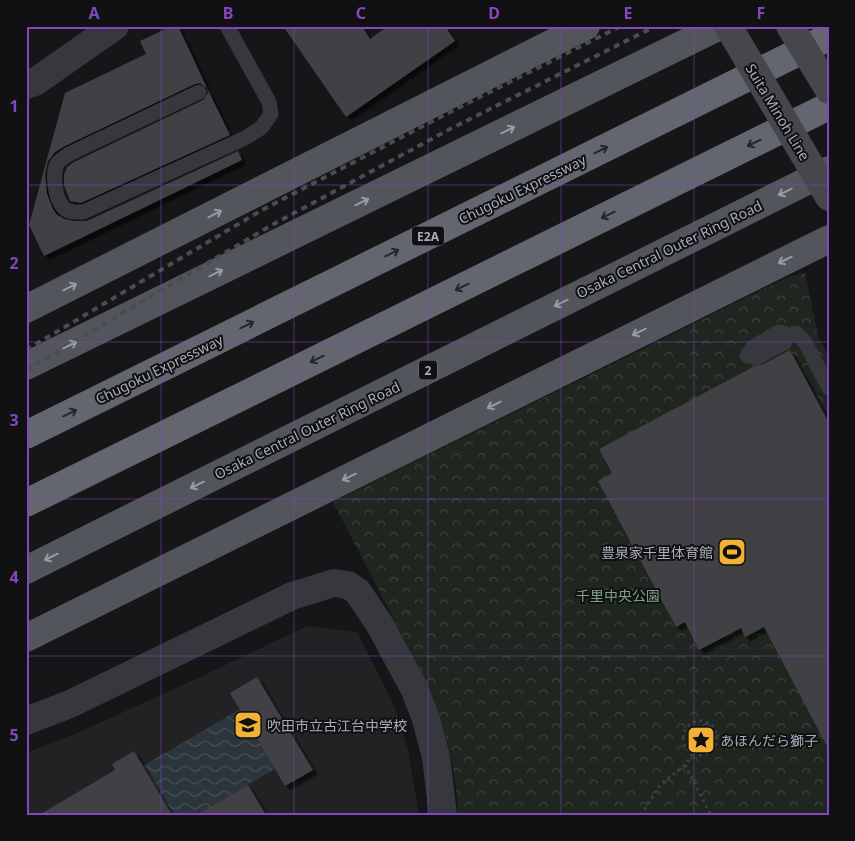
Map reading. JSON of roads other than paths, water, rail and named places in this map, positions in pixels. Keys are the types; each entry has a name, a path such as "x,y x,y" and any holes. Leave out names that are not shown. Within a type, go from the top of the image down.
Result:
{"highway":[{"name":"Chugoku Expressway","path":"26,435 829,37"},
{"path":"26,503 829,106"}],"main road":[{"path":"26,309 586,26"},
{"path":"26,366 720,26"},
{"name":"Suita Minoh Line","path":"728,26 829,197"},
{"path":"790,26 829,90"},
{"name":"Osaka Central Outer Ring Road","path":"26,570 829,170"},
{"path":"26,638 829,239"}],"street":[{"path":"26,85 34,82 116,26"},
{"path":"26,721 70,704 292,596 334,583 348,585 358,592 380,625 414,688 426,719 436,757 443,815"}],"lane":[{"path":"199,92 69,154 58,162 54,175 55,186 63,208 71,212 82,212 245,138 261,128 271,114 269,102 227,26"},
{"path":"790,335 796,333 802,338 829,388"}],"water":[{"path":"240,709 275,769 196,815 172,815 143,766"}],"railway":[{"path":"26,350 262,210 446,114 621,26"},
{"path":"26,370 272,225 452,128 656,26"}],"place":[{"name":"豊泉家千里体育館","path":"732,552"},
{"name":"吹田市立古江台中学校","path":"248,725"},
{"name":"あほんだら獅子","path":"701,740"}],"park label":[{"name":"千里中央公園","path":"618,595"}]}
